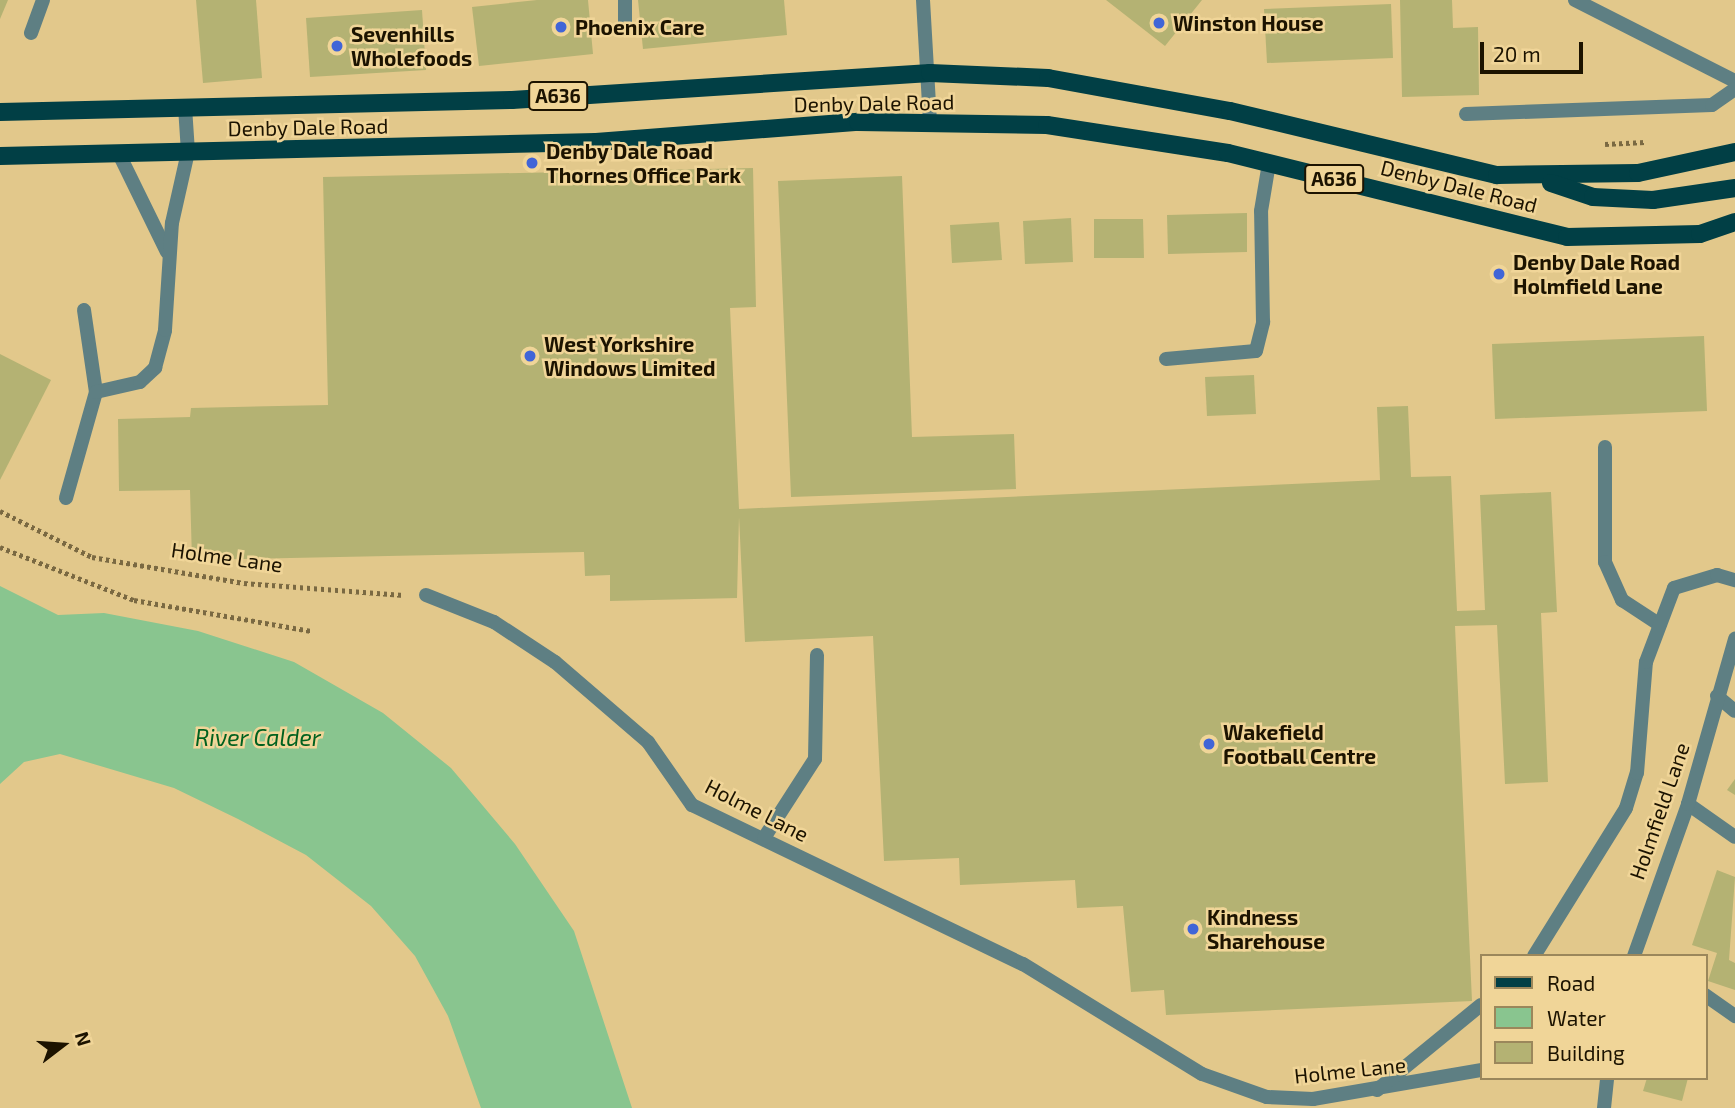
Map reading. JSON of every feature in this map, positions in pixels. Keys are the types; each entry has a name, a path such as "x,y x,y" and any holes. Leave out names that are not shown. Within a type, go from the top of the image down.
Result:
{"main road":[{"name":"Denby Dale Road","path":"0,112 512,100 930,73 1048,78 1534,178 1676,169 1735,152"},
{"name":"Denby Dale Road","path":"0,156 570,143 858,122 1047,125 1269,163 1567,237 1700,233 1735,222"},
{"name":"A636","path":"1534,178 1593,197 1653,201 1735,188"}],"street":[{"path":"31,33 43,0"},
{"path":"625,0 625,23"},
{"path":"923,0 930,73 930,123"},
{"path":"1575,0 1735,80"},
{"path":"1465,114 1712,105 1735,89"},
{"path":"96,392 140,382 155,368 165,330 168,253 188,152 185,107"},
{"path":"119,153 168,253"},
{"path":"1166,359 1256,351 1263,322 1261,211 1269,163"},
{"path":"66,498 96,392 84,310"},
{"path":"1605,447 1605,562 1622,600 1660,625"},
{"path":"1535,954 1626,808 1637,773 1646,662 1674,589 1717,575 1735,580"},
{"name":"Holme Lane","path":"426,595 494,622 555,662 649,742 692,804 1023,964 1202,1074 1267,1097 1313,1100 1375,1092 1480,1070"},
{"name":"Holmfield Lane","path":"1636,954 1688,804 1735,639"},
{"path":"764,838 815,759 817,655"},
{"path":"1717,696 1735,711"},
{"path":"1688,804 1735,837"},
{"path":"1707,996 1735,1016"},
{"path":"1375,1092 1480,1005"},
{"path":"1604,1108 1607,1080"}],"path":[{"name":"Holme Lane","path":"0,511 92,557 244,583 426,595"},
{"path":"0,547 134,600 311,631"}],"water":[{"name":"River Calder","path":"0,586 58,615 104,613 198,631 294,662 383,713 451,768 515,844 574,931 632,1108 481,1108 448,1016 415,956 371,906 306,855 238,819 174,788 60,754 24,762 0,784"}],"building":[{"path":"0,0 8,0 0,19"},
{"path":"196,0 256,0 262,78 203,83"},
{"path":"537,0 588,0 593,54 479,66 472,7"},
{"path":"638,0 784,0 787,35 643,49"},
{"name":"Winston House","path":"1106,0 1202,0 1165,46"},
{"path":"1400,0 1452,0 1453,28 1478,27 1479,95 1402,97"},
{"path":"1391,4 1393,58 1267,63 1264,9"},
{"path":"422,10 426,70 310,77 306,18"},
{"path":"753,168 756,307 730,308 739,509 1380,480 1377,407 1408,406 1411,477 1451,476 1457,611 1485,610 1480,495 1551,492 1557,612 1541,613 1548,782 1505,784 1497,625 1455,626 1472,1001 1166,1015 1164,990 1131,992 1123,906 1077,908 1075,880 960,885 959,858 884,861 873,636 745,642 739,517 737,598 610,601 610,575 585,576 584,552 192,560 190,490 119,491 118,419 190,417 191,408 328,405 323,177"},
{"path":"902,176 912,437 1014,434 1016,489 791,497 778,181"},
{"path":"1247,213 1247,252 1168,254 1167,215"},
{"path":"1071,218 1073,262 1025,264 1023,221"},
{"path":"1094,219 1143,219 1144,258 1094,258"},
{"path":"999,222 1002,260 952,263 950,225"},
{"path":"1704,336 1707,411 1495,419 1492,344"},
{"path":"0,354 51,380 0,480"},
{"path":"1254,375 1256,414 1207,416 1205,377"},
{"path":"1735,779 1735,795 1727,790"},
{"path":"1717,870 1735,877 1729,960 1735,963 1735,990 1708,981 1717,953 1692,945"},
{"path":"1646,1080 1687,1080 1682,1101 1643,1091"}],"place":[{"name":"Winston House","path":"1159,23"},
{"name":"Phoenix Care","path":"561,27"},
{"name":"Sevenhills Wholefoods","path":"337,46"},
{"name":"Denby Dale Road Thornes Office Park","path":"532,163"},
{"name":"Denby Dale Road Holmfield Lane","path":"1499,274"},
{"name":"West Yorkshire Windows Limited","path":"530,356"},
{"name":"Wakefield Football Centre","path":"1209,744"},
{"name":"Kindness Sharehouse","path":"1193,929"}]}
